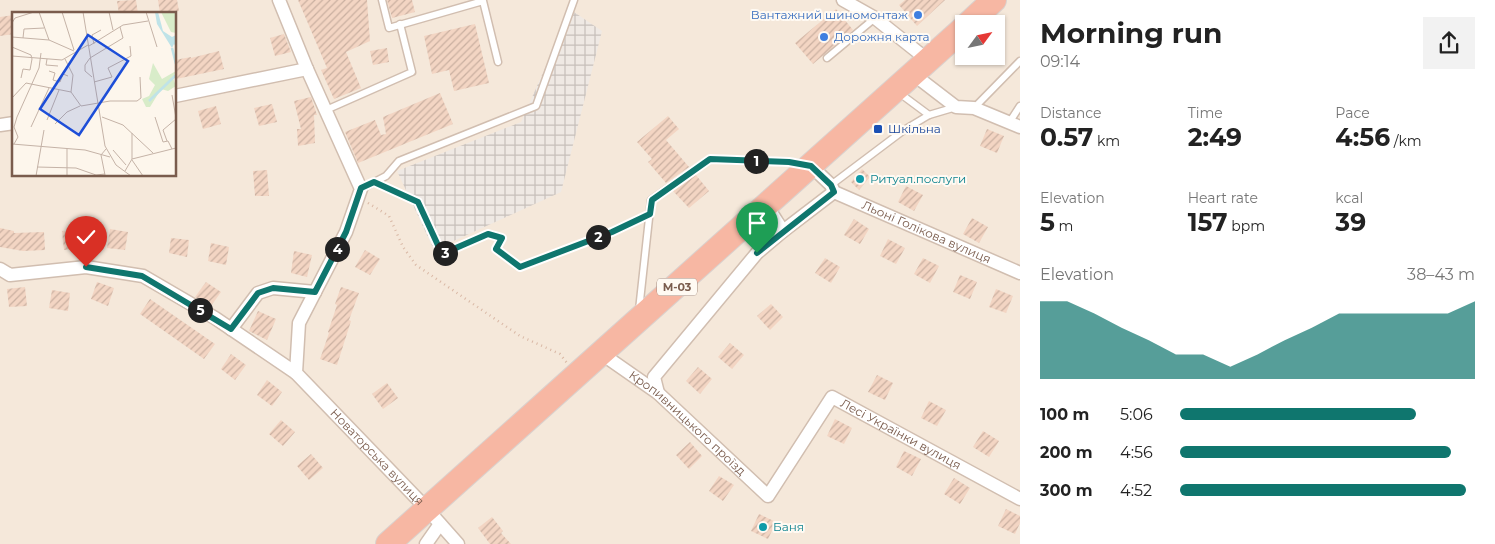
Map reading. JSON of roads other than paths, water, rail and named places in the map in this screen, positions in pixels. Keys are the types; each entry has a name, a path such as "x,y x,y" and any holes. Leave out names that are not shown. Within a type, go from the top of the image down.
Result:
{"highway":[{"path":"978,15 994,0"},
{"name":"М-03","path":"388,544 433,516 602,354 955,36"}],"street":[{"path":"279,0 359,193 346,232 299,323 296,373"},
{"path":"843,0 868,10 956,107 974,108 1015,125"},
{"path":"176,96 307,70"},
{"name":"Льоні Голікова вулиця","path":"811,166 832,189 1020,273"},
{"path":"658,393 654,377 757,253 832,189"},
{"path":"766,206 783,231"},
{"name":"Новаторська вулиця","path":"0,268 10,275 86,267 142,276 231,329 296,373 458,544"},
{"path":"231,329 258,293 273,288 315,292"},
{"name":"Кропивницького проїзд","path":"602,354 658,393 768,496"},
{"name":"Лесі Українки вулиця","path":"768,496 832,397 1020,499"},
{"path":"426,544 433,516"}],"lane":[{"path":"382,0 389,28 483,1 498,62"},
{"path":"359,193 386,176 399,161 536,106 574,0"},
{"path":"827,58 868,10"},
{"path":"326,110 412,72 400,24"},
{"path":"974,108 1020,60"},
{"path":"896,90 929,115"},
{"path":"1015,125 1020,106"},
{"path":"832,189 904,130 929,115 956,107"},
{"path":"637,322 652,200 710,159 789,162 811,166"}],"place":[{"name":"Вантажний шиномонтаж","path":"918,15"},
{"name":"Дорожня карта","path":"824,37"},
{"name":"Шкільна","path":"878,129"},
{"name":"Ритуал.послуги","path":"860,179"},
{"name":"Баня","path":"763,527"}]}
